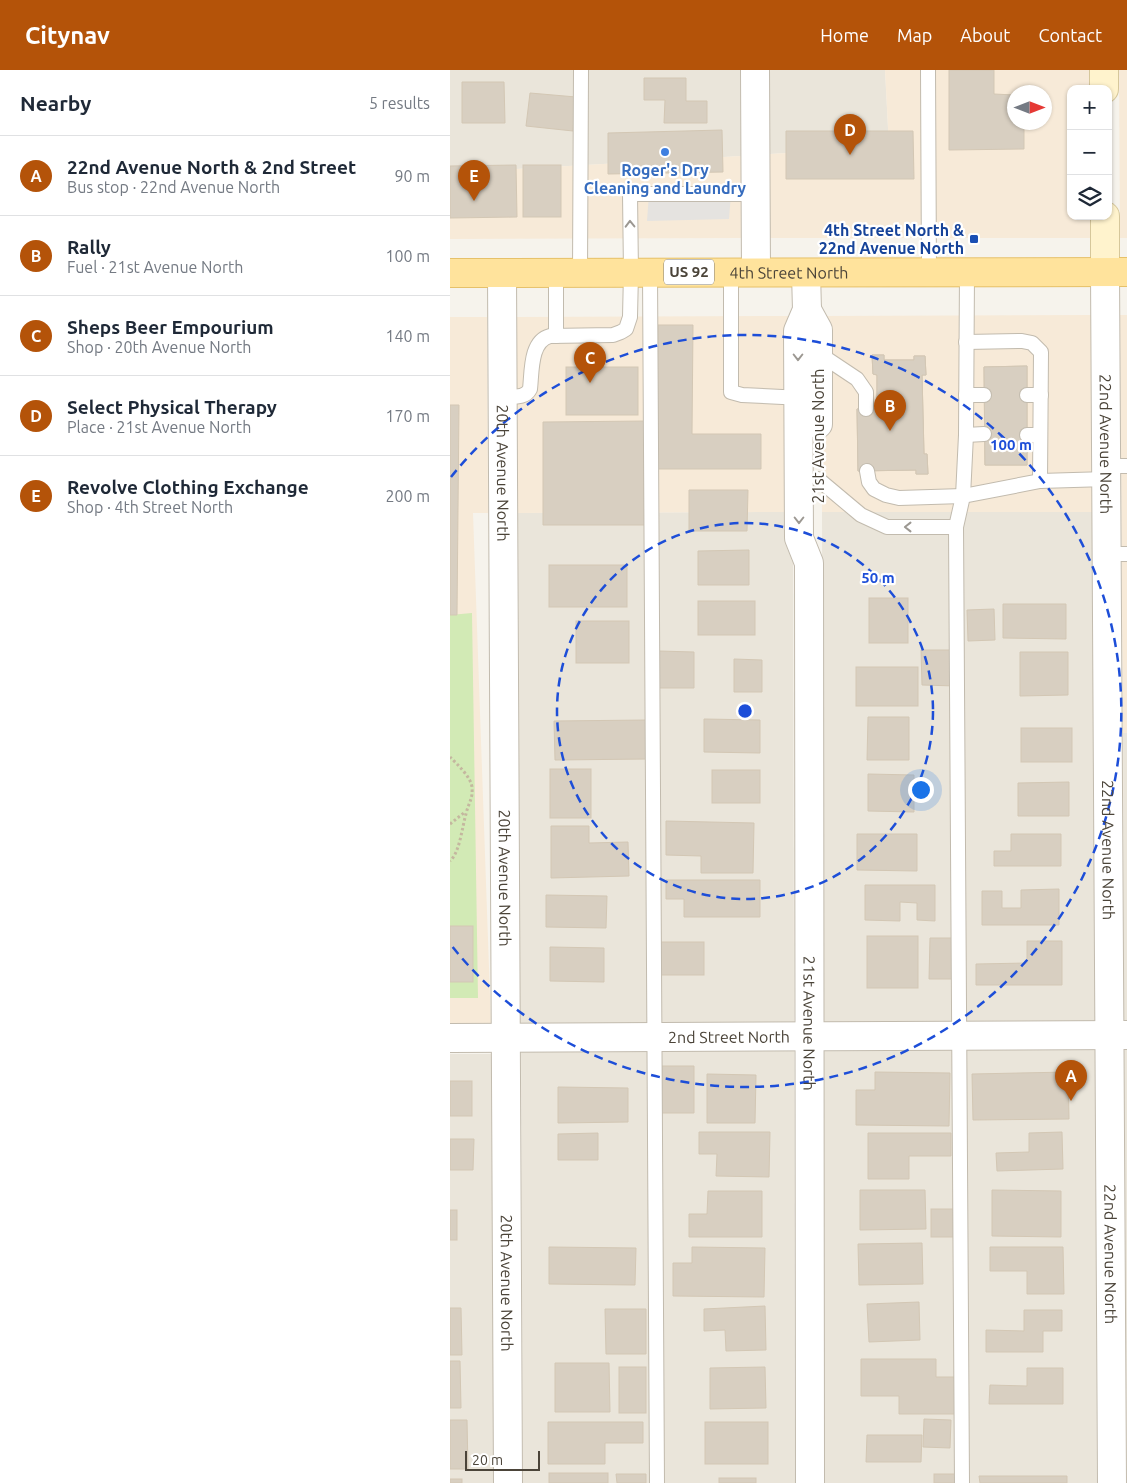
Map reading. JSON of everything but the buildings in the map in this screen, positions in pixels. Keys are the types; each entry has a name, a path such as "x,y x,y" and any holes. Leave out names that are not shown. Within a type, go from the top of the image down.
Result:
{"main road":[{"path":"1104,70 1104,85"},
{"name":"22nd Avenue North","path":"1106,220 1116,272"},
{"name":"4th Street North","path":"450,273 1116,272"}],"street":[{"path":"743,272 755,194 755,70"},
{"name":"22nd Avenue North","path":"1112,1483 1118,1035 1117,554 1113,470 1116,272"},
{"name":"20th Avenue North","path":"502,273 508,1483"},
{"name":"21st Avenue North","path":"806,273 807,310 798,331 818,479 818,541 808,563"},
{"name":"21st Avenue North","path":"807,310 818,330 818,354 808,398 799,538 808,563 810,1483"},
{"name":"2nd Street North","path":"450,1038 1118,1035"}],"lane":[{"path":"556,336 568,273 581,70"},
{"path":"928,70 929,272"},
{"path":"657,1483 654,1037 641,273 630,194 755,194"},
{"path":"743,272 731,392 742,395 808,398"},
{"path":"502,397 528,394 537,346 547,337 614,335 624,331 630,317 641,273"},
{"path":"962,1483 956,526 963,496 966,435 967,273"},
{"path":"966,342 1022,341 1032,344 1041,352 1034,395 1034,435 1040,481"},
{"path":"818,354 857,379 866,392 866,409"},
{"path":"966,395 984,395"},
{"path":"966,435 984,434"},
{"path":"867,471 869,482 874,489 886,495 899,498 963,496 1040,481 1113,470"},
{"path":"818,479 861,516 887,527 956,526"}],"path":[{"path":"450,757 461,767 473,786 471,802 466,812 454,858 450,861"},
{"path":"450,824 466,812"}],"shaded area":[{"path":"450,70 740,70 741,156 450,173"},
{"path":"769,70 885,70 889,147 770,154"},
{"path":"885,70 1090,70 1090,85 1067,85 1067,220 1091,220 1091,238 770,238 770,154 889,147"},
{"path":"1119,70 1127,70 1127,238 1120,238"},
{"path":"741,156 741,238 450,239 450,173"},
{"path":"649,194 731,194 729,219 647,221"},
{"path":"1091,315 1092,512 822,512 821,316"},
{"path":"1120,315 1127,315 1127,733 1123,733"},
{"path":"792,316 793,512 518,513 516,317"},
{"path":"450,317 487,317 488,513 473,513 491,1025 450,1026"},
{"path":"793,512 794,1024 520,1025 518,513"},
{"path":"822,512 1092,512 1095,1022 823,1024"},
{"path":"1123,733 1127,733 1127,1022 1124,1022"},
{"path":"1095,1048 1097,1483 824,1483 823,1050"},
{"path":"1124,1048 1127,1048 1127,1483"},
{"path":"794,1050 795,1483 523,1483 521,1051"},
{"path":"450,1054 491,1054 494,1483 450,1483"}],"green space":[{"path":"472,613 478,998 450,998 450,615"}],"place":[{"name":"Roger's Dry Cleaning and Laundry","path":"665,152"},
{"name":"Select Physical Therapy","path":"850,155"},
{"name":"Revolve Clothing Exchange","path":"474,201"},
{"name":"4th Street North & 22nd Avenue North","path":"974,239"},
{"name":"Sheps Beer Empourium","path":"590,383"},
{"name":"Rally","path":"890,431"},
{"name":"22nd Avenue North & 2nd Street","path":"1071,1101"}]}
